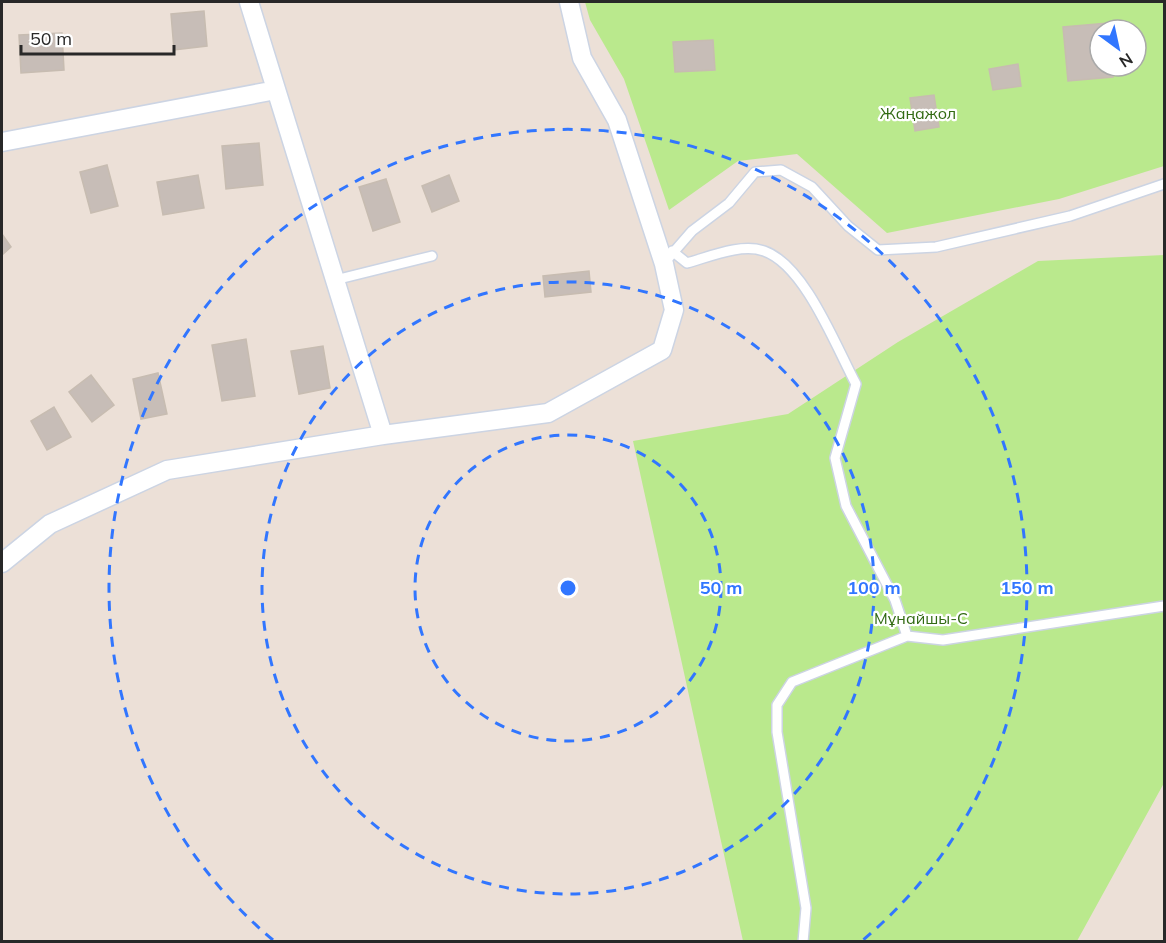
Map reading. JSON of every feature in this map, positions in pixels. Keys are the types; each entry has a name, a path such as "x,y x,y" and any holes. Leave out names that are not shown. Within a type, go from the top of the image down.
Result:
{"street":[{"path":"249,2 383,435"},
{"path":"2,563 50,524 167,470 383,435 548,413 662,350 674,310 668,258 617,120 582,58 569,2"},
{"path":"2,142 276,90"}],"lane":[{"path":"907,636 895,600 846,506 836,458 856,384 809,294 793,271 764,251 734,251 687,263 668,258 692,231 729,203 755,172 782,170 812,187 848,226 878,250 936,247 1070,216 1164,184"},
{"path":"335,280 432,256"},
{"path":"803,942 806,908 777,732 777,705 792,682 907,636 943,640 1164,606"}],"green space":[{"name":"Жаңажол","path":"585,2 1164,2 1164,166 1059,199 887,233 797,154 738,161 669,210 624,79 590,20"},
{"name":"Мұнайшы-С","path":"1164,255 1164,783 1077,941 743,941 633,441 788,414 898,342 1038,261"}],"building":[{"path":"204,11 207,46 174,50 171,14"},
{"path":"1088,25 1088,78 1102,78 1068,81 1063,27"},
{"path":"62,33 64,70 21,73 19,35"},
{"path":"713,40 715,70 675,72 673,42"},
{"path":"1018,64 1021,86 993,90 989,69"},
{"path":"934,95 939,127 915,131 910,98"},
{"path":"259,143 263,185 226,189 222,146"},
{"path":"107,165 118,206 91,213 80,172"},
{"path":"198,175 204,208 163,215 157,182"},
{"path":"449,175 459,201 432,212 422,186"},
{"path":"386,179 400,222 373,231 359,187"},
{"path":"2,234 11,247 2,255"},
{"path":"589,271 591,292 545,297 543,276"},
{"path":"246,339 255,396 222,401 212,345"},
{"path":"323,346 330,388 299,394 291,351"},
{"path":"158,373 167,414 141,419 133,379"},
{"path":"91,375 114,405 92,422 69,392"},
{"path":"54,407 71,437 47,450 31,421"}]}
